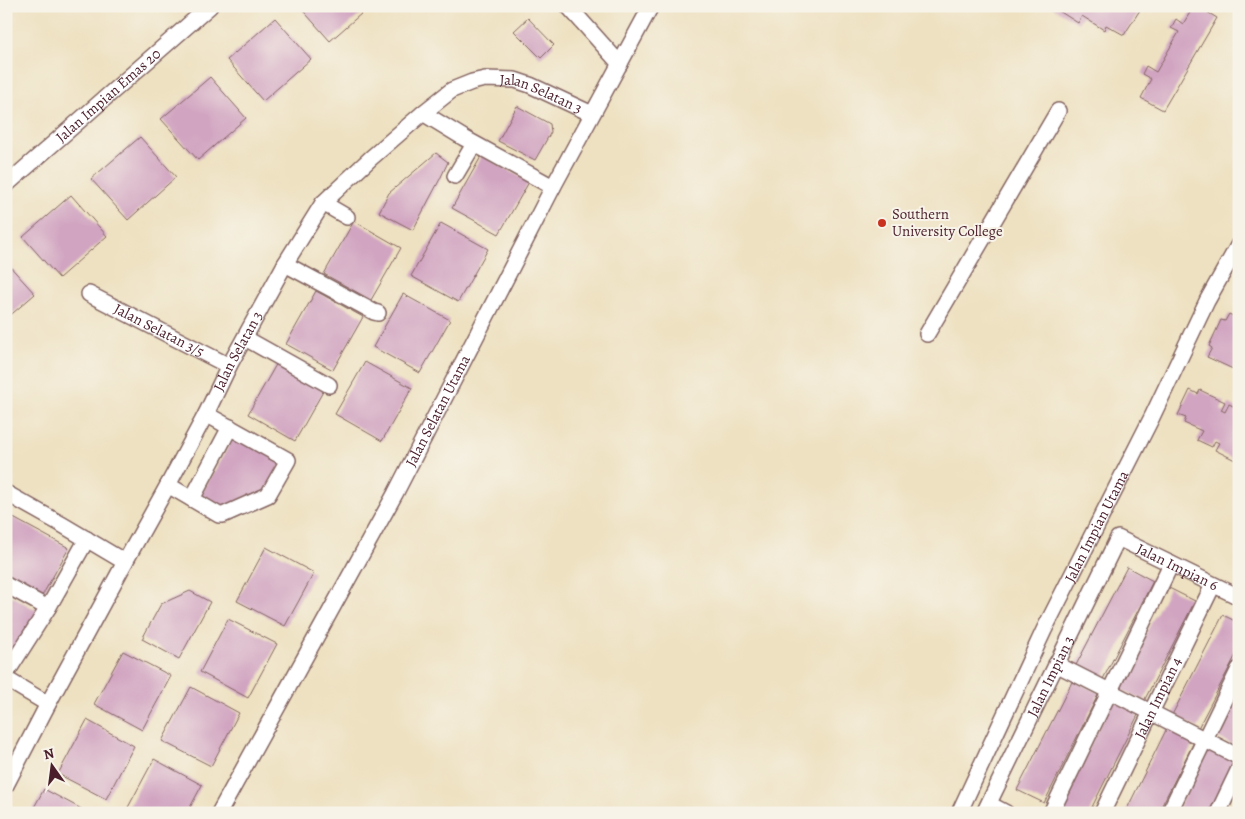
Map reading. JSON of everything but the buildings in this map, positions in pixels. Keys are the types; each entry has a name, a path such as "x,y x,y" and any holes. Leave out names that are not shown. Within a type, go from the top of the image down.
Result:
{"street":[{"name":"Jalan Impian Emas 20","path":"6,185 210,6"},
{"path":"568,6 620,64"},
{"path":"634,6 649,11"},
{"name":"Jalan Selatan Utama","path":"219,813 395,494 553,187 649,11"},
{"name":"Jalan Selatan 3","path":"6,785 19,774 48,704 168,486 229,366 285,264 323,203 371,158 452,90 472,82 484,79 516,80 592,114"},
{"path":"928,334 1058,111"},
{"path":"423,114 553,187"},
{"path":"455,176 474,144"},
{"path":"323,203 347,218"},
{"name":"Jalan Impian Utama","path":"959,813 1044,630 1160,402 1207,301 1239,244"},
{"path":"285,264 374,312 378,312"},
{"name":"Jalan Selatan 3/5","path":"89,294 229,366"},
{"path":"245,338 329,386"},
{"path":"168,486 219,515 223,515 268,495 288,460 206,414"},
{"path":"192,499 230,427"},
{"path":"6,493 125,562"},
{"name":"Jalan Impian 6","path":"1118,538 1239,597"},
{"name":"Jalan Impian 3","path":"986,808 1118,538"},
{"path":"6,674 48,608 87,539"},
{"path":"1051,813 1172,564"},
{"name":"Jalan Impian 4","path":"1102,813 1213,584"},
{"path":"6,585 48,608"},
{"path":"1056,664 1239,756"},
{"path":"1169,813 1239,669"},
{"path":"6,680 48,704"},
{"path":"1218,813 1239,769"},
{"path":"986,808 1006,813"}],"place":[{"name":"Southern University College","path":"882,223"}]}
